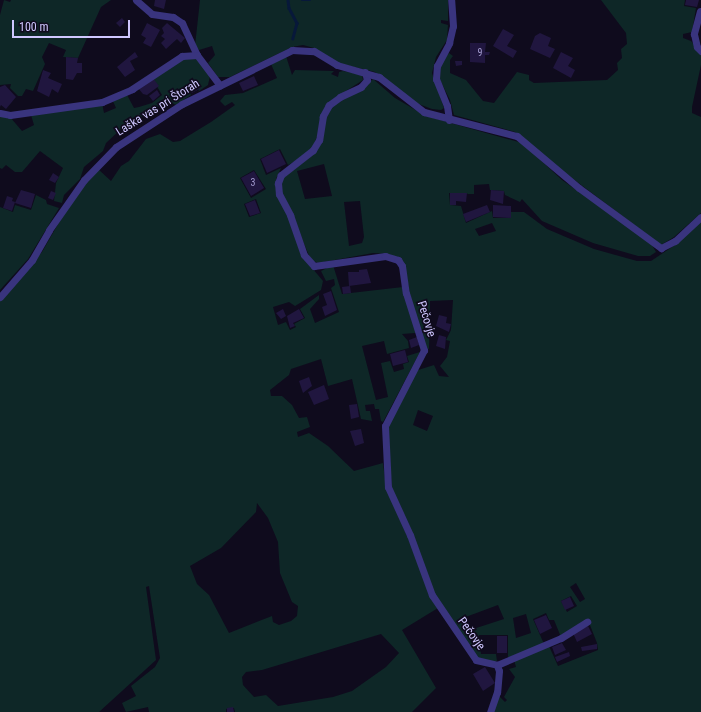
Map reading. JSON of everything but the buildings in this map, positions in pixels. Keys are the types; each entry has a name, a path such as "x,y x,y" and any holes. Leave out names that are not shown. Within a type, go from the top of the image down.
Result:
{"street":[{"name":"Laška vas pri Štorah","path":"0,297 32,260 49,230 84,180 116,147 182,104 220,85 197,55 182,23 173,17 152,14 136,0"},
{"path":"449,120 447,106 436,79 436,66 449,43 453,26 451,0"},
{"path":"700,11 694,34 697,47 701,51"},
{"path":"220,85 298,49 314,51 337,65 379,77 424,112 449,120 517,136 579,188 661,248 675,241 701,217"},
{"path":"0,113 10,115 102,102 132,89 182,56 197,55"},
{"name":"Pečovje","path":"365,72 367,80 361,87 340,96 329,105 324,116 319,140 313,150 281,175 278,183 279,194 292,220 304,255 314,266 385,256 398,260 402,266 406,293 424,350 385,426 388,487 412,542 432,596 476,660 497,665"},
{"path":"490,712 497,692 499,671 497,665 561,638 587,622"}],"green space":[{"path":"4,0 10,2 11,0 111,0 101,7 78,58 63,57 66,50 49,43 42,57 45,64 33,91 26,89 22,96 18,96 10,88 11,84 0,85 0,15"},
{"path":"200,0 448,0 448,21 441,20 441,23 448,25 447,40 436,57 432,73 444,108 441,110 432,109 408,100 375,72 338,63 314,48 303,45 292,47 230,77 218,77 208,63 215,55 212,46 199,50 195,46"},
{"path":"601,0 685,0 684,6 696,8 692,32 683,34 683,38 691,41 701,53 701,65 692,113 701,117 701,213 674,237 661,245 564,172 515,132 454,115 450,100 439,78 439,62 449,53 453,56 450,60 450,73 466,80 483,101 494,103 517,72 529,75 529,80 534,83 607,80 618,70 617,63 622,58 621,49 627,44 626,33"},
{"path":"286,56 292,75 295,70 334,71 331,74 338,77 339,72 343,71 362,75 363,80 332,100 312,149 288,165 280,149 260,159 266,175 281,168 276,179 302,256 323,281 321,290 295,306 289,302 273,307 278,325 286,322 290,330 296,327 294,324 305,318 300,309 319,295 319,299 310,309 315,323 339,312 331,288 335,285 334,279 326,281 321,271 333,265 342,294 403,287 416,330 415,333 402,334 408,341 409,348 387,354 384,341 362,346 376,400 388,397 381,363 390,361 394,372 404,369 403,364 409,362 407,356 420,352 383,422 381,421 379,409 375,409 374,404 365,405 366,411 370,411 372,421 361,419 352,379 328,386 321,359 291,369 289,375 270,390 271,396 282,396 292,405 299,418 307,417 310,427 297,432 298,437 309,433 328,446 354,471 383,463 386,487 438,608 402,630 436,688 412,712 235,712 234,708 226,709 226,712 149,712 148,707 126,712 122,703 136,696 131,686 155,667 160,658 149,586 146,587 156,660 99,712 0,712 0,300 42,252 69,205 98,169 111,181 121,166 129,161 146,139 160,134 173,142 180,141 235,105 232,102 225,106 220,101 225,95 243,93 277,78 271,64","holes":["254,170 266,189 251,198 240,178","256,199 261,213 249,217 244,204","257,503 268,518 278,542 280,573 292,602 298,606 297,616 291,621 279,625 273,622 272,616 229,633 209,595 197,584 190,566 221,548 256,512","381,634 399,653 386,667 352,691 333,697 278,706 266,695 254,697 243,685 242,677 246,672 262,670"]},
{"path":"197,58 210,76 208,85 199,91 195,84 188,88 191,95 176,105 168,101 121,129 106,143 103,151 84,167 80,179 64,195 62,203 54,201 56,183 63,168 40,151 22,172 15,172 6,165 2,169 0,168 0,115 10,117 22,131 34,125 31,115 102,103 104,113 116,108 112,99 126,93 134,108 139,107 152,103 162,95 152,78 179,59"},
{"path":"373,79 395,98 426,116 522,143 562,180 652,245 656,252 650,256 638,256 593,243 542,221 522,199 520,202 505,195 504,191 490,190 489,184 474,185 474,194 449,193 450,205 461,206 466,223 492,211 493,218 511,218 511,212 524,212 547,229 594,249 637,261 651,261 678,243 701,219 701,712 493,712 499,696 505,702 507,700 504,697 515,677 509,669 516,667 514,660 549,646 558,666 598,650 597,643 588,620 561,637 554,620 549,620 546,613 533,619 544,644 508,658 508,635 479,635 481,654 496,654 497,661 490,663 477,659 440,607 392,493 388,426 415,371 434,365 439,376 449,377 440,366 447,357 450,341 446,340 451,330 453,300 430,301 429,349 426,348 411,301 405,266 388,254 373,253 318,263 311,260 281,190 282,177 307,159 331,107 365,87","holes":["324,164 332,196 305,199 297,171","360,201 364,237 362,243 349,246 344,202","492,223 496,231 479,236 475,229","418,410 433,416 427,431 413,425","576,583 585,599 580,602 570,587","571,596 577,606 567,612 561,601","498,605 504,619 467,631 463,618","526,614 531,633 516,638 513,618"]},
{"path":"36,195 46,200 47,204 59,208 28,259 0,290 0,207 13,212 15,205 31,210"}],"waterway":[{"path":"288,0 289,8 297,23 293,38"},
{"path":"302,0 310,0"}]}
